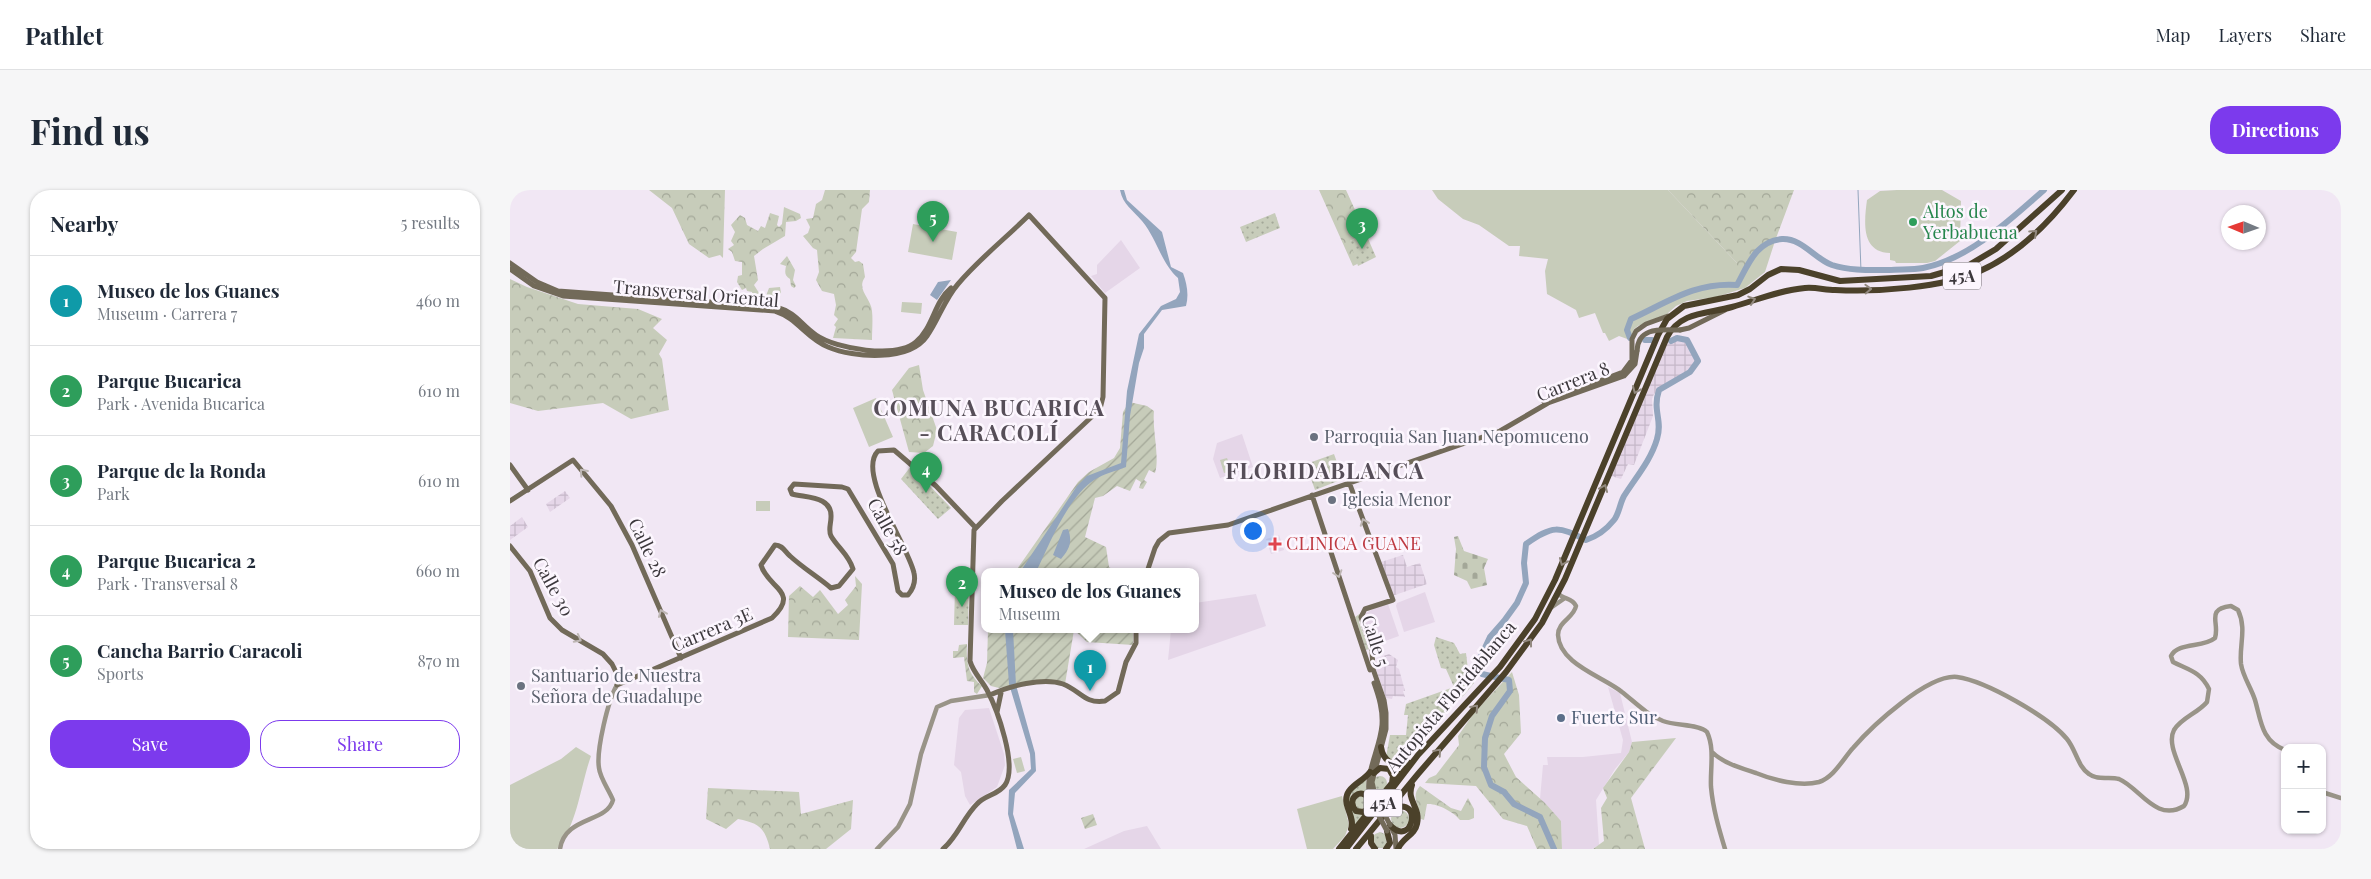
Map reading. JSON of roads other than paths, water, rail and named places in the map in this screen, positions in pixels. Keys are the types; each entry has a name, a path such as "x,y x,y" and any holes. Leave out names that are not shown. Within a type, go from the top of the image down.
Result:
{"highway":[{"name":"45A","path":"1660,332 1672,315 1692,303 1738,295 1750,289 1768,274 1781,269 1799,270 1840,281 1930,276 1969,265 1996,249 2062,190"},
{"name":"45A","path":"1731,307 1752,299 1791,290 1932,286 1980,271 2002,259 2020,245 2050,218 2074,190"},
{"name":"Autopista Floridablanca","path":"1356,849 1506,672 1549,610 1585,533 1667,337 1674,326 1689,316 1731,307"},
{"name":"Autopista Floridablanca","path":"1341,849 1418,755 1490,679 1534,619 1555,580 1660,332"},
{"path":"1381,747 1384,757 1392,764 1402,765 1409,762"},
{"name":"45A","path":"1341,849 1370,808 1409,762 1418,755"},
{"path":"1350,834 1353,822 1346,804 1347,795 1352,788 1372,772 1382,768 1389,769 1393,776 1391,784"},
{"name":"45A","path":"1362,849 1421,772"},
{"path":"1395,849 1415,830 1418,824 1417,811 1409,795 1412,785"},
{"path":"1370,808 1359,812 1354,810 1352,803 1354,796 1361,793 1372,797"},
{"path":"1386,849 1390,843 1389,828 1403,831 1411,826 1413,822 1413,817 1404,806 1394,808"},
{"path":"1371,836 1371,843 1375,849"}],"main road":[{"name":"Transversal Oriental","path":"510,269 534,286 563,296 776,307 797,316 816,336 832,343 888,351 909,347 916,342 932,319 941,300 1030,215 1105,298 1102,402 1093,416 975,527"},
{"name":"Transversal Oriental","path":"510,263 537,282 558,290 666,300"},
{"name":"Carrera 8","path":"1513,424 1517,419 1550,399 1623,372 1630,365 1640,339 1647,332 1689,328 1731,307"},
{"path":"1644,325 1672,315"},
{"path":"1644,325 1660,332"},
{"name":"Carrera 8","path":"1148,568 1154,548 1169,533 1228,525 1472,441 1513,424 1548,403 1624,376 1633,368 1634,335 1644,325"},
{"name":"Calle 58","path":"784,604 784,597 761,566 773,548 778,545 799,565 815,574 831,588 835,588 852,569 846,554 830,533 832,517 828,504 820,499 792,494 790,489 794,484 848,489 892,564 898,590 902,594 908,595 915,583 914,573 880,496 873,466 875,455 878,451 884,449 894,450 936,486 975,527"},
{"name":"Calle 28","path":"528,490 573,460 611,506 632,545 681,658"},
{"path":"510,465 528,490 510,501"},
{"name":"Calle 5","path":"1350,482 1392,600 1365,610 1362,620 1372,651 1373,669 1384,700 1386,713 1386,729 1372,772"},
{"name":"Calle 5","path":"1312,495 1381,700 1381,733 1368,786 1372,797"},
{"path":"943,849 954,838 976,805 999,791 1008,780 1008,760 991,695 975,673 970,661 975,527"},
{"name":"Calle 30","path":"510,546 530,571 546,612 555,624 562,630 598,650 612,664 619,683"},
{"name":"Carrera 3E","path":"619,683 764,624 780,611 784,604"},
{"path":"991,695 1037,683 1054,682 1064,685 1085,699 1094,702 1105,701 1118,692 1126,662 1136,643 1136,633"},
{"path":"983,683 1000,692"},
{"path":"996,712 1000,692"},
{"path":"1372,797 1389,828 1395,849"}],"street":[{"path":"1558,593 1574,602 1575,610 1560,626 1558,636 1571,659 1584,670 1622,692 1646,713 1671,724 1704,728 1710,737 1714,808 1726,849"},
{"path":"1549,610 1565,598"},
{"path":"1712,752 1721,760 1763,776 1796,782 1818,782 1833,772 1864,736 1904,702 1935,681 1942,678 1957,678 1990,688 2050,724 2066,737 2082,767 2091,776 2118,779 2156,808 2177,809 2184,806 2187,795 2172,747 2172,734 2180,723 2207,702 2209,689 2196,672 2173,662 2171,656 2173,652 2181,648 2212,641 2216,634 2215,615 2220,608 2230,606 2238,610 2242,623 2242,670 2255,700 2259,722 2271,742 2281,748"},
{"name":"Calle 30","path":"560,849 567,834 574,825 605,811 613,800 598,768 598,759 606,709 619,683"},
{"path":"981,697 983,683"},
{"path":"877,849 898,828 913,798 921,754 937,707 951,701 991,695"},
{"path":"2326,793 2341,798"}],"water":[{"path":"1120,190 1124,190 1127,200 1162,232 1171,267 1183,273 1187,294 1186,306 1162,310 1144,334 1144,348 1139,363 1130,416 1126,467 1105,474 1085,488 1060,522 1038,568 1023,568 1077,486 1087,476 1121,463 1127,391 1139,334 1161,306 1176,299 1180,292 1178,278 1167,265 1147,228 1126,204"},
{"path":"951,280 937,300 930,295 938,282"},
{"path":"1068,529 1069,546 1061,559 1053,555 1063,530"},
{"path":"1005,633 1013,633 1016,685 1035,753 1036,771 1015,793 1013,814 1024,849 1017,849 1008,814 1009,790 1031,769 1030,754 1009,684"}],"waterway":[{"path":"1858,190 1861,271"},
{"path":"1630,338 1627,330 1631,319 1682,294 1708,287 1737,285 1754,255 1759,249 1773,241 1782,239 1796,242 1826,262 1846,268 1860,270 1923,268 1957,256 1973,247 2003,225 2044,190"},
{"path":"1554,849 1540,817 1514,804 1504,792 1491,785 1484,767 1485,738 1492,716 1510,691 1509,680 1482,674 1478,662 1490,637 1517,603 1526,583 1524,563 1526,544 1543,533 1556,530 1569,532 1586,540 1602,532 1616,518 1624,496 1647,461 1657,439 1659,432 1657,404 1659,390 1690,372 1698,361 1687,340 1677,338 1671,341"},
{"path":"1645,340 1652,340"}],"place":[{"name":"Altos de Yerbabuena","path":"1913,222"},
{"name":"Cancha Barrio Caracoli","path":"933,242"},
{"name":"Parque de la Ronda","path":"1362,249"},
{"name":"Parroquia San Juan Nepomuceno","path":"1314,437"},
{"name":"Parque Bucarica 2","path":"926,493"},
{"name":"Iglesia Menor","path":"1332,500"},
{"name":"CLINICA GUANE","path":"1275,544"},
{"name":"Parque Bucarica","path":"962,607"},
{"name":"Santuario de Nuestra Señora de Guadalupe","path":"521,686"},
{"name":"Museo de los Guanes","path":"1090,691"},
{"name":"Fuerte Sur","path":"1561,718"}],"district":[{"name":"COMUNA BUCARICA - CARACOLÍ","path":"989,420"},
{"name":"FLORIDABLANCA","path":"1325,471"}]}
